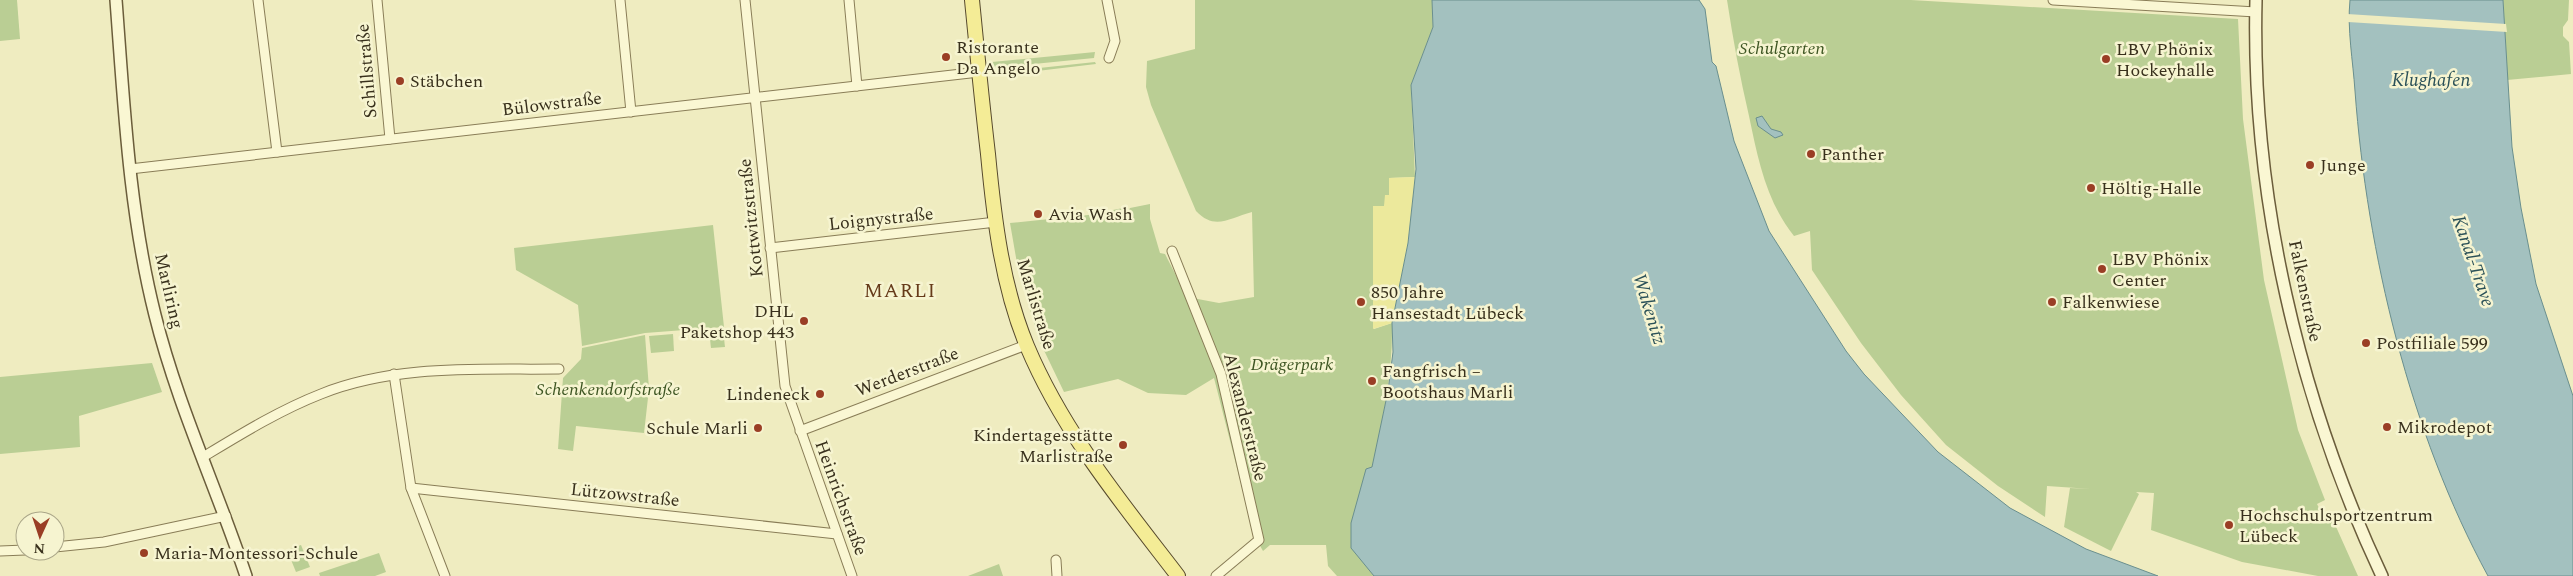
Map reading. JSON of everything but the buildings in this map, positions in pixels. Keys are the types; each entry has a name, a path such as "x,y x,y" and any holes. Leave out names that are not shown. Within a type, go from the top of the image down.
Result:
{"main road":[{"name":"Marlistraße","path":"972,0 996,222 1005,272 1026,345 1060,414 1092,463 1178,576"}],"street":[{"name":"Marliring","path":"116,0 130,170 138,231 155,317 246,576"},
{"path":"258,0 277,152"},
{"name":"Schillstraße","path":"376,0 390,140"},
{"path":"620,0 631,112"},
{"name":"Kottwitzstraße","path":"745,0 785,386 800,431"},
{"path":"849,0 857,86"},
{"path":"1107,0 1115,41 1109,58"},
{"path":"2053,0 2256,12"},
{"name":"Falkenstraße","path":"2256,0 2259,97 2265,158 2275,233 2298,344 2317,414 2345,492 2382,576"},
{"name":"Bülowstraße","path":"130,170 979,72"},
{"name":"Loignystraße","path":"770,248 996,222"},
{"name":"Alexanderstraße","path":"1172,251 1221,374 1259,540 1216,576"},
{"name":"Werderstraße","path":"800,431 1026,345"},
{"path":"203,457 278,413 320,394 394,374 446,369 559,369"},
{"path":"394,374 411,488 445,576"},
{"name":"Heinrichstraße","path":"800,431 852,576"},
{"name":"Lützowstraße","path":"411,488 836,534"},
{"path":"65,546 104,542 226,516"},
{"path":"0,551 15,550"},
{"path":"1056,560 1057,576"}],"green space":[{"path":"0,0 17,0 20,39 0,41"},
{"name":"Drägerpark","path":"1195,0 1432,0 1433,27 1411,85 1415,177 1389,178 1389,196 1384,206 1374,206 1374,329 1392,323 1392,342 1389,378 1372,468 1366,469 1374,576 1337,576 1328,566 1326,545 1270,545 1263,551 1254,535 1214,378 1186,395 1148,393 1118,379 1064,392 1039,340 1018,269 1010,223 1088,215 1123,208 1119,215 1125,217 1130,208 1150,204 1150,219 1160,253 1165,254 1187,297 1219,303 1254,297 1252,212 1229,220 1216,222 1203,217 1196,211 1151,105 1146,87 1147,61 1195,49"},
{"name":"Falkenwiese","path":"1727,0 1911,0 2238,19 2243,119 2264,280 2298,430 2325,500 2317,504 2322,514 2329,511 2358,576 2318,576 2242,562 2151,530 2154,493 2136,492 2139,494 2111,551 2064,527 2070,488 2091,489 2047,486 2045,517 1998,486 1946,445 1901,395 1861,343 1812,270 1810,231 1794,236 1776,209 1764,179 1756,148 1734,44"},
{"path":"2503,0 2569,0 2568,20 2563,27 2563,36 2569,42 2571,74 2507,80"},
{"path":"1095,52 1094,58 993,68 992,62"},
{"path":"1095,62 1096,64 994,76 993,73"},
{"path":"713,225 724,327 645,333 582,346 578,305 516,270 514,248"},
{"path":"723,330 725,347 711,348 709,331"},
{"path":"673,334 674,351 651,353 649,336"},
{"name":"Schenkendorfstraße","path":"645,335 649,389 644,433 576,426 573,451 558,449 563,378 581,359 582,348"},
{"path":"152,363 162,392 79,416 80,447 0,454 0,377"},
{"path":"301,545 310,567 296,572 287,550"},
{"path":"379,553 386,572 375,576 320,576 319,573"},
{"path":"999,564 1003,576 968,576"}],"sand":[{"path":"1415,177 1408,243 1392,323 1373,329 1373,206 1384,206 1385,195 1389,195 1389,178"}],"water":[{"name":"Wakenitz","path":"1432,0 1699,0 1705,9 1712,62 1716,66 1734,141 1769,231 1846,351 1864,374 1938,452 2010,508 2086,549 2158,576 1374,576 1351,548 1351,523 1366,469 1372,467 1388,391 1393,352 1392,323 1408,243 1416,169 1411,85 1433,27"},
{"name":"Klughafen","path":"2350,0 2503,0 2512,147 2521,208 2536,284 2573,396 2573,576 2488,576 2460,521 2436,463 2397,341 2370,215 2361,152 2351,45"},
{"path":"1762,116 1771,129 1781,132 1783,135 1775,138 1758,126 1756,118"}],"pier":[{"path":"2347,14 2506,24 2507,32 2348,22"}],"place":[{"name":"Ristorante Da Angelo","path":"946,57"},
{"name":"LBV Phönix Hockeyhalle","path":"2106,59"},
{"name":"Stäbchen","path":"400,81"},
{"name":"Panther","path":"1811,154"},
{"name":"Junge","path":"2310,165"},
{"name":"Höltig-Halle","path":"2091,188"},
{"name":"Avia Wash","path":"1038,214"},
{"name":"LBV Phönix Center","path":"2102,269"},
{"name":"850 Jahre Hansestadt Lübeck","path":"1361,302"},
{"name":"Falkenwiese","path":"2052,302"},
{"name":"DHL Paketshop 443","path":"804,321"},
{"name":"Postfiliale 599","path":"2366,343"},
{"name":"Fangfrisch – Bootshaus Marli","path":"1372,381"},
{"name":"Lindeneck","path":"820,394"},
{"name":"Mikrodepot","path":"2387,427"},
{"name":"Schule Marli","path":"758,428"},
{"name":"Kindertagesstätte Marlistraße","path":"1123,445"},
{"name":"Hochschulsportzentrum Lübeck","path":"2229,525"},
{"name":"Maria-Montessori-Schule","path":"144,553"}],"district":[{"name":"MARLI","path":"900,291"}],"park label":[{"name":"Schulgarten","path":"1782,48"}],"water label":[{"name":"Kanal-Trave","path":"2473,261"}]}
